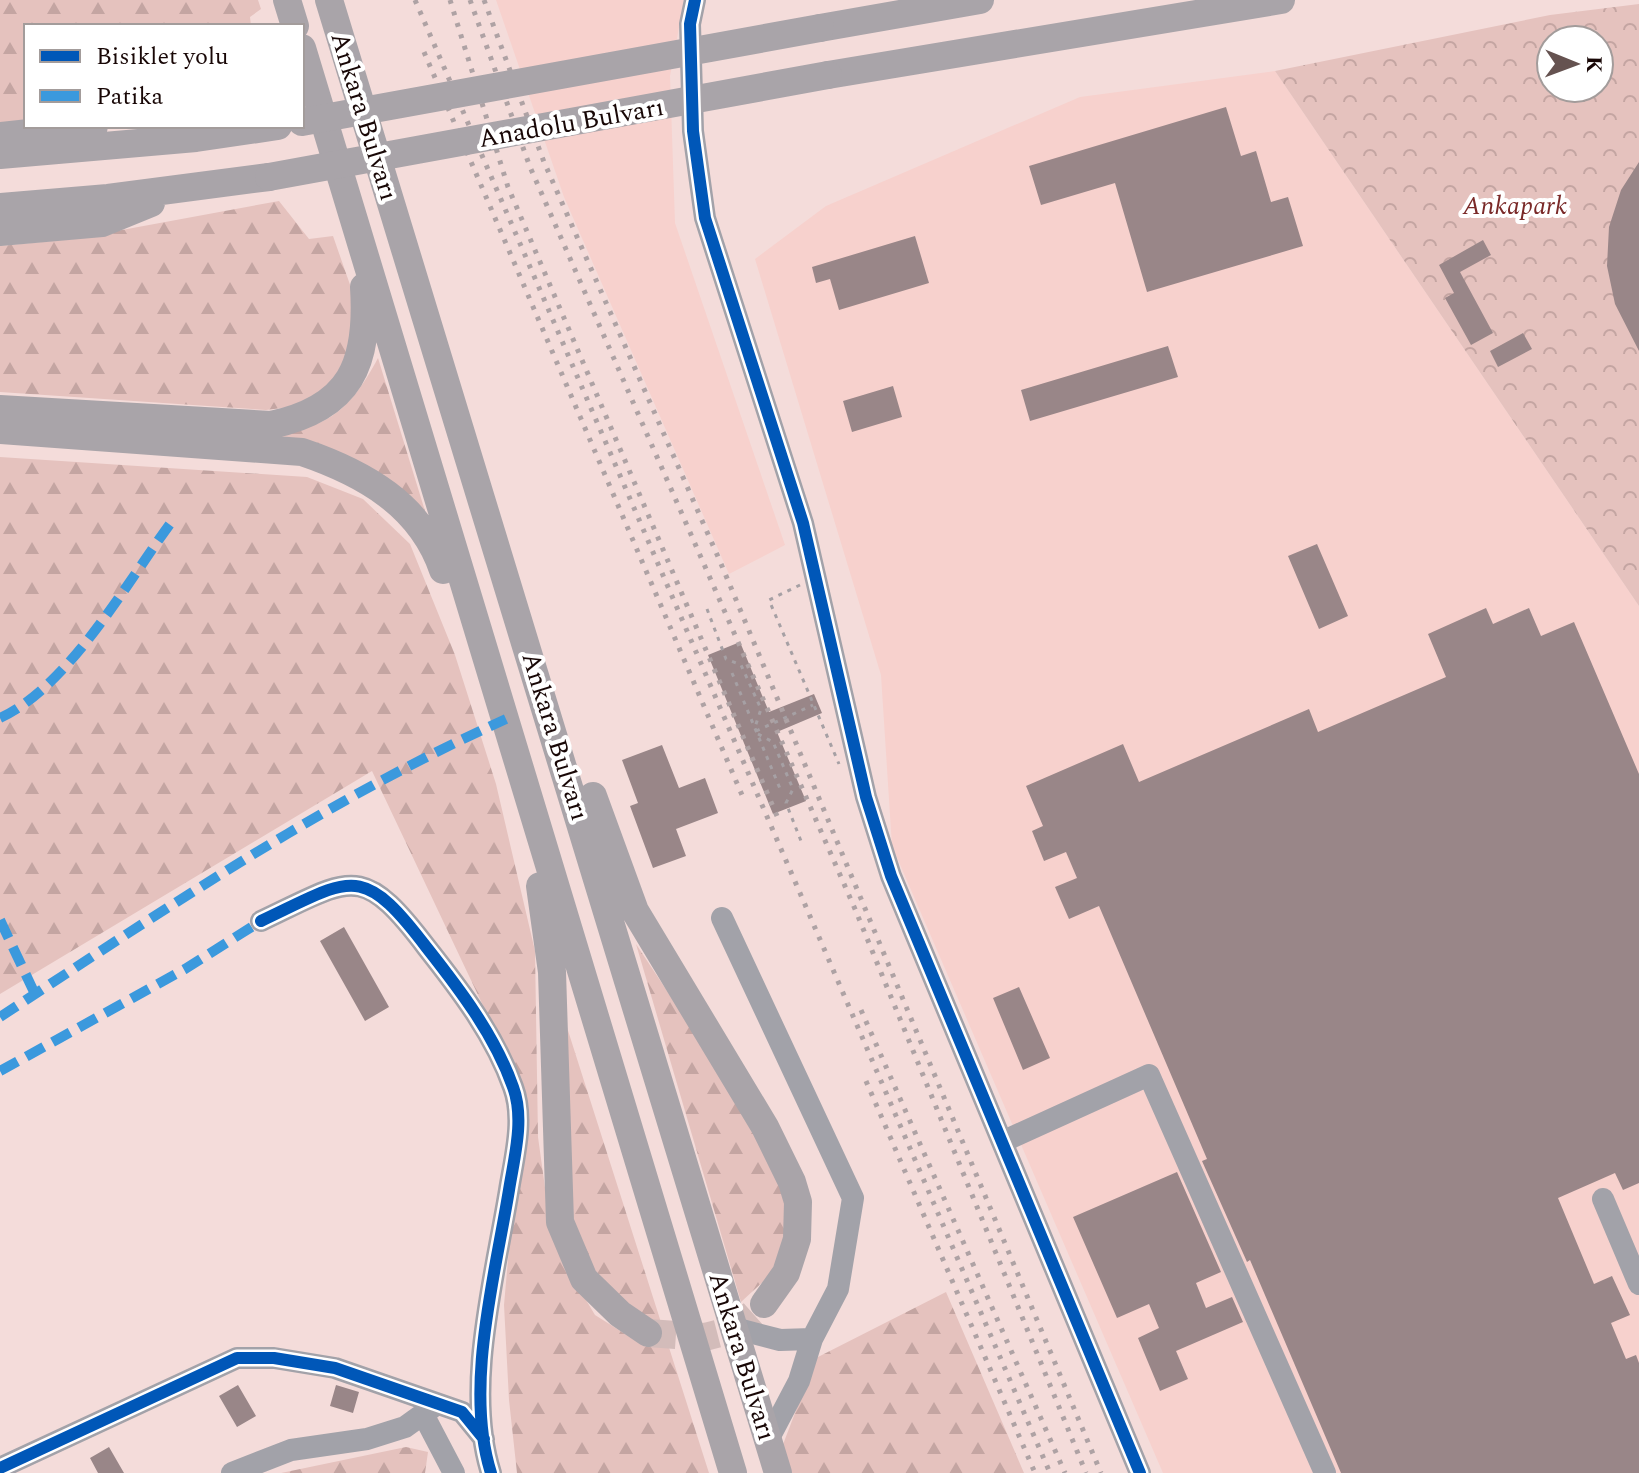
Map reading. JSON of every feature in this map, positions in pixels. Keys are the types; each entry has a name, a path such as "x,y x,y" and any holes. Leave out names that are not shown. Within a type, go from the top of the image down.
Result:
{"main road":[{"name":"Ankara Bulvarı","path":"329,0 502,559 778,1473"},
{"name":"Anadolu Bulvarı","path":"304,122 980,0"},
{"name":"Anadolu Bulvarı","path":"0,207 269,177 828,75 1281,0"},
{"name":"Ankara Bulvarı","path":"304,55 733,1473"},
{"path":"0,136 75,128"},
{"path":"118,128 196,138"},
{"path":"0,155 196,138 270,128"},
{"path":"0,232 102,223 193,187"},
{"path":"0,409 271,425 308,416 341,392 357,367 363,348 361,246"},
{"path":"0,430 302,452 341,465 367,479 413,517 429,537 457,611 491,726 523,776 552,972 560,1222 584,1279 620,1314 648,1333"},
{"path":"502,559 546,649 628,897 765,1127 792,1182 798,1202 795,1247 786,1273 764,1304"}],"street":[{"path":"695,0 690,24 693,131 705,218 803,523 866,797 891,876 1140,1473"},
{"path":"261,921 336,885 366,886 394,905 472,1005 514,1089 518,1136 481,1363 484,1439 491,1473"},
{"path":"722,918 853,1198 838,1289 812,1339 799,1381 768,1440"},
{"path":"1004,1141 1149,1075 1325,1473"},
{"path":"1603,1199 1639,1284"},
{"path":"734,1328 780,1340 812,1339"},
{"path":"0,1468 237,1358 274,1358 335,1368 430,1409 462,1412 484,1439"},
{"path":"232,1473 291,1450 367,1439 405,1427 430,1409"},
{"path":"430,1409 454,1473"}],"path":[{"path":"816,577 769,600 836,762"},
{"path":"707,609 726,659 741,665 761,709 756,731"},
{"path":"732,673 781,791"},
{"path":"756,731 813,705"},
{"path":"756,731 773,742 793,789 786,803 803,846"}],"shaded area":[{"path":"496,0 684,0 670,76 675,223 785,545 729,574 564,197"},
{"path":"1275,71 1639,606 1639,1473 1163,1473 892,846 881,675 755,259 826,206 1080,97"}],"green space":[{"path":"0,0 258,0 261,9 250,17 251,24 24,24 24,124 0,127"},
{"name":"Ankapark","path":"1639,4 1639,606 1275,71 1550,15"},
{"path":"279,201 309,239 333,236 355,299 346,361 325,390 290,407 266,410 0,392 0,246 73,239"},
{"path":"378,358 425,511 385,480 350,460 311,446 262,435 302,429 332,416 356,393"},
{"path":"0,457 307,477 363,499 410,544 455,655 496,784 535,951 538,1137 551,1231 571,1275 595,1315 646,1347 579,1248 570,1208 564,1018 709,1473 517,1473 504,1305 523,1090 372,771 0,994"},
{"path":"636,944 722,1074 778,1169 787,1219 779,1267 741,1302"},
{"path":"946,1292 1024,1473 790,1473 782,1447 816,1358"},
{"path":"406,1447 428,1452 425,1473 281,1473"}],"building":[{"path":"1226,107 1241,156 1256,151 1271,202 1288,197 1303,246 1147,292 1115,183 1041,205 1029,166"},
{"path":"1639,162 1639,351 1615,304 1607,266 1609,227 1621,190"},
{"path":"915,236 929,283 839,310 830,279 816,283 812,267"},
{"path":"1483,240 1491,255 1460,272 1493,333 1471,345 1445,298 1454,293 1439,265"},
{"path":"1523,333 1532,349 1498,367 1490,351"},
{"path":"1168,346 1178,377 1030,421 1021,390"},
{"path":"893,386 902,417 852,432 843,401"},
{"path":"1317,544 1348,616 1319,629 1288,556"},
{"path":"1486,608 1493,624 1529,608 1541,636 1574,622 1639,774 1639,1183 1623,1190 1615,1173 1558,1198 1594,1284 1612,1276 1630,1315 1611,1323 1626,1359 1636,1355 1639,1363 1639,1473 1341,1473 1250,1260 1247,1262 1202,1161 1207,1159 1099,906 1069,919 1055,887 1077,878 1066,852 1044,861 1032,831 1043,826 1026,786 1123,744 1139,782 1309,709 1318,732 1446,677 1428,634"},
{"path":"740,642 769,712 814,694 822,713 777,732 806,801 773,814 708,655"},
{"path":"662,745 679,788 705,778 718,813 676,829 686,856 653,868 630,806 638,803 622,760"},
{"path":"344,927 389,1007 365,1021 320,941"},
{"path":"1019,987 1050,1058 1023,1070 993,998"},
{"path":"1177,1172 1221,1272 1196,1283 1206,1308 1232,1297 1243,1322 1176,1351 1188,1379 1160,1391 1138,1338 1159,1328 1149,1304 1117,1318 1073,1217"},
{"path":"238,1385 256,1416 237,1427 219,1396"},
{"path":"336,1385 359,1392 353,1413 330,1406"},
{"path":"109,1447 124,1473 98,1473 90,1458"}],"tunnel":[{"path":"648,1333 705,1337 736,1329 764,1304"}],"railway":[{"path":"415,0 1050,1473"},
{"path":"450,0 508,187 777,816"},
{"path":"470,0 530,167 855,909 1086,1473"},
{"path":"484,0 544,162 719,559 1101,1473"},
{"path":"424,52 745,802"},
{"path":"861,1010 1065,1473"},
{"path":"866,1081 1035,1473"}],"marked path":[{"path":"0,718 25,703 72,659 115,604 170,524"},
{"path":"0,1017 310,820 506,719"},
{"path":"0,920 35,994"},
{"path":"0,1071 185,969 261,921"}],"cycle path":[{"path":"695,0 690,24 693,131 705,218 803,523 866,797 891,876 1140,1473"},
{"path":"261,921 336,888 353,886 369,890 386,901 405,920 440,964 476,1014 506,1068 516,1099 518,1125 481,1369 483,1440 491,1473"},
{"path":"0,1468 237,1358 274,1358 335,1368 462,1412 484,1439"}]}
